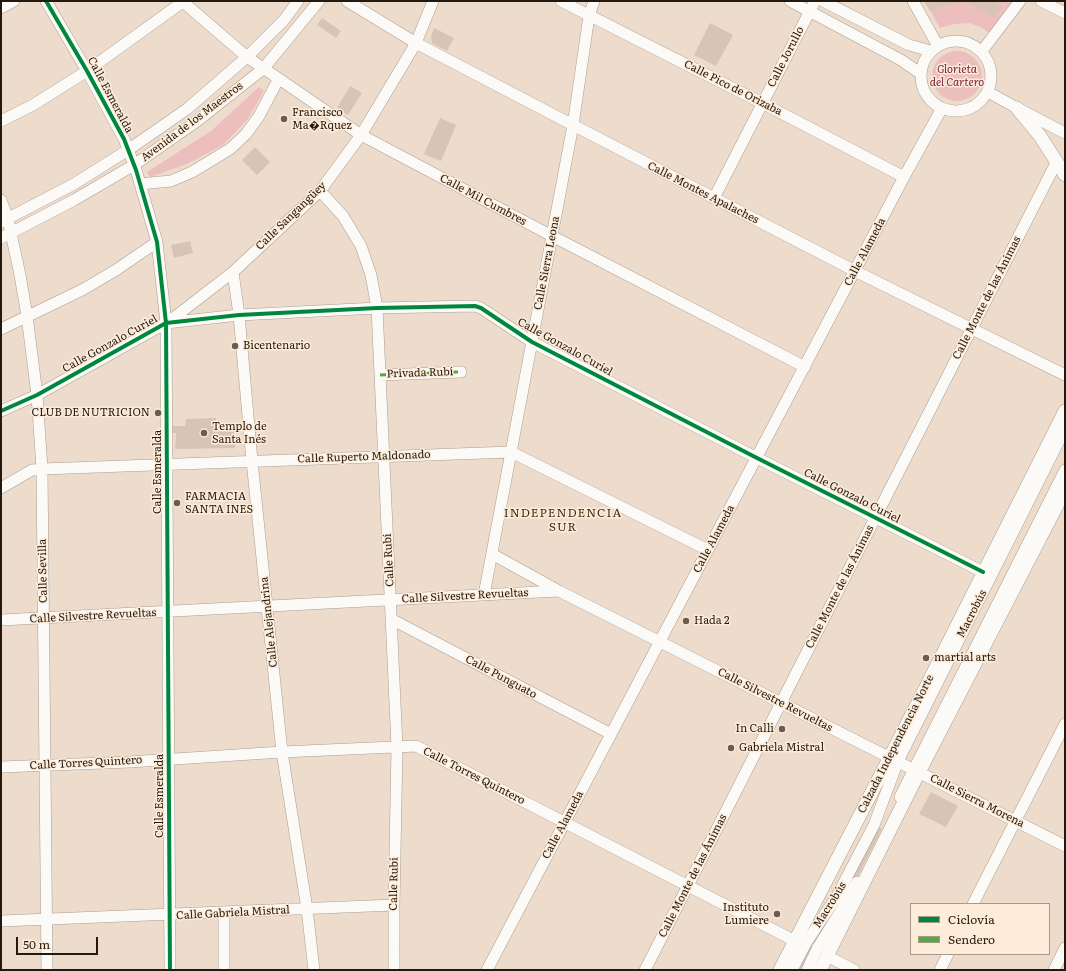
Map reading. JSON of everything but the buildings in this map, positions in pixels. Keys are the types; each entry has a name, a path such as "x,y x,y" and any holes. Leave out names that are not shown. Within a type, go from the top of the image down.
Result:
{"main road":[{"path":"1016,108 1040,136 1065,175"},
{"name":"Calzada Independencia Norte","path":"780,970 894,759 983,572 1065,411"},
{"path":"820,970 916,770 1065,490"}],"street":[{"path":"1,8 14,1"},
{"name":"Calle Esmeralda","path":"46,1 87,71 124,139 134,165 157,242 166,323 170,970"},
{"path":"1,121 34,105 87,71 183,1"},
{"name":"Calle Mil Cumbres","path":"183,1 247,58 361,135 805,367"},
{"name":"Avenida de los Maestros","path":"4,220 74,184 128,150 187,109 247,58 284,20 298,1"},
{"name":"Avenida de los Maestros","path":"6,236 74,200 134,165 197,121 263,68 319,1"},
{"name":"Calle Montes Apalaches","path":"347,1 416,43 573,125 855,271 1065,375"},
{"name":"Calle Sangangüey","path":"166,323 233,272 320,191 361,135 416,43 433,1"},
{"name":"Calle Pico de Orizaba","path":"561,1 904,177"},
{"name":"Calle Sierra Leona","path":"484,595 573,125 589,16 594,1"},
{"path":"790,1 901,60 921,74"},
{"name":"Calle Jorullo","path":"714,198 815,1"},
{"path":"823,1 908,45 934,48"},
{"path":"913,1 934,48"},
{"path":"982,51 1020,1"},
{"path":"1041,1 1065,13"},
{"path":"961,41 982,51 992,70 992,81 988,92 982,100 974,107 963,111 952,111 933,103 926,94 922,85 921,74 924,62 934,48 947,42 961,41"},
{"path":"140,184 171,181 192,172 230,149 246,134 260,116 278,80"},
{"path":"988,92 1065,133"},
{"name":"Calle Alameda","path":"487,970 904,177 942,108"},
{"name":"Calle Monte de las Ánimas","path":"645,970 1057,161"},
{"name":"Calle Rubí","path":"320,191 343,216 361,246 371,275 377,308 397,747 394,970"},
{"name":"Calle Sevilla","path":"1,200 6,236 20,274 37,395 42,469 47,970"},
{"path":"1,329 82,290 116,270 157,242"},
{"name":"Calle Alejandrina","path":"233,272 239,315 252,461 282,752 307,909 314,970"},
{"name":"Calle Gonzalo Curiel","path":"1,411 37,395 166,323 239,315 377,308 475,306 481,308 532,342 983,572"},
{"name":"Privada Rubí","path":"380,375 461,372"},
{"name":"Macrobús","path":"792,970 806,943 838,896 874,825 894,759 1065,429"},
{"name":"Calle Ruperto Maldonado","path":"1,488 32,470 42,469 511,452 708,550"},
{"name":"Macrobús","path":"807,970 817,950 846,904 890,817 916,770 1065,470"},
{"path":"492,554 559,591"},
{"name":"Calle Silvestre Revueltas","path":"1,620 559,591 894,759"},
{"name":"Calle Punguato","path":"391,619 611,734"},
{"path":"974,903 1065,724"},
{"name":"Calle Torres Quintero","path":"1,768 416,746 795,941"},
{"name":"Calle Sierra Morena","path":"894,759 1065,846"},
{"name":"Calle Gabriela Mistral","path":"1,921 170,916 394,905"},
{"path":"224,913 224,970"},
{"path":"1054,970 1065,948"},
{"path":"940,970 948,955"},
{"path":"827,956 854,970"}],"green space":[{"path":"925,1 1015,1 990,33 970,23 954,24 940,28"},
{"name":"Glorieta del Cartero","path":"952,51 962,51 975,58 982,71 982,81 975,94 962,101 952,101 943,97 936,90 932,81 932,71 936,62 943,55"},
{"path":"259,87 264,91 247,120 223,145 187,164 150,177 147,172 211,131"}],"marked path":[{"path":"380,375 461,372"}],"cycle path":[{"path":"46,1 87,71 124,139 136,170 157,242 166,323 170,970"},
{"path":"1,411 37,395 166,323 239,315 377,308 475,306 481,308 532,342 983,572"}],"place":[{"name":"Francisco Ma�Rquez","path":"284,119"},
{"name":"Bicentenario","path":"235,346"},
{"name":"CLUB DE NUTRICION","path":"158,413"},
{"name":"Templo de Santa Inés","path":"204,433"},
{"name":"FARMACIA SANTA INES","path":"177,503"},
{"name":"Hada 2","path":"686,621"},
{"name":"martial arts","path":"926,658"},
{"name":"In Calli","path":"782,729"},
{"name":"Gabriela Mistral","path":"731,748"},
{"name":"Instituto Lumiere","path":"777,914"}],"district":[{"name":"INDEPENDENCIA SUR","path":"563,520"}]}
